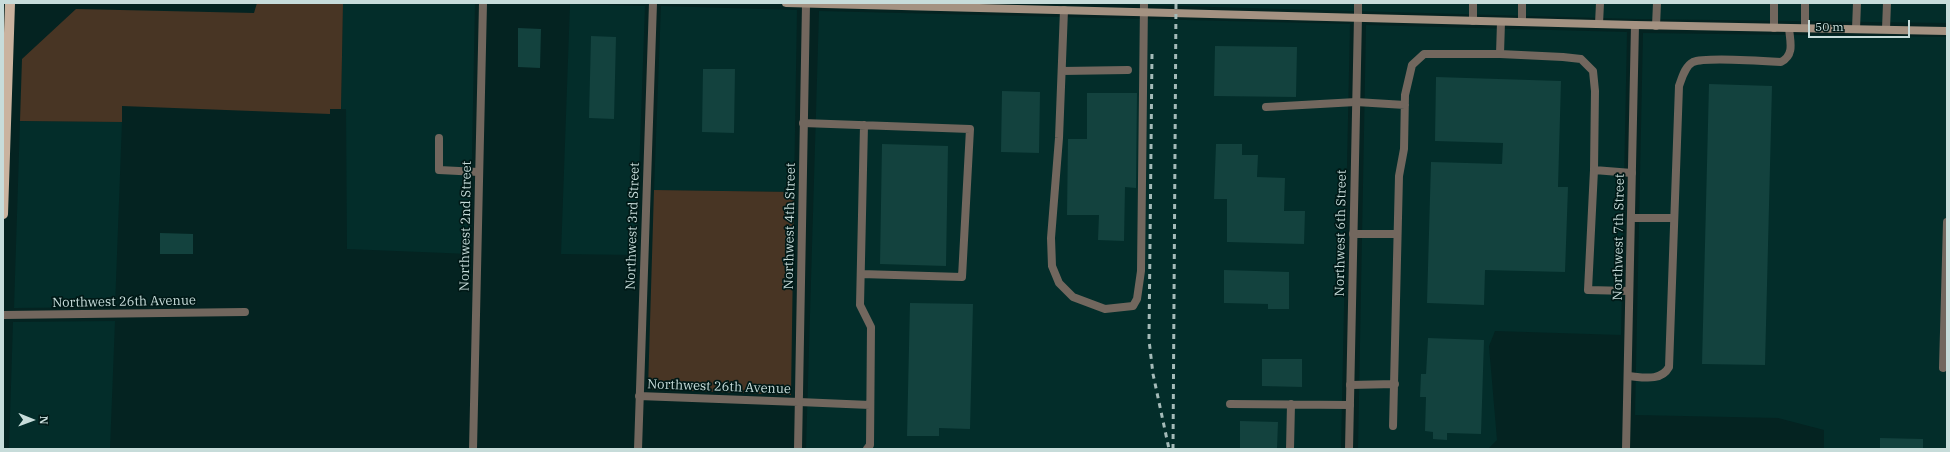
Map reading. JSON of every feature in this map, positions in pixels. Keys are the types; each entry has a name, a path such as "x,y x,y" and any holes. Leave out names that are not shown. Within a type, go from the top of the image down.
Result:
{"main road":[{"path":"3,214 10,3"},
{"path":"786,3 1050,6 1064,10 1358,17 1636,26 1947,30"}],"street":[{"name":"Northwest 2nd Street","path":"473,449 483,3"},
{"name":"Northwest 3rd Street","path":"638,449 653,3"},
{"path":"1064,10 1059,138 1051,238 1052,266 1059,283 1073,297 1104,309 1133,306 1137,298 1141,271 1144,3"},
{"name":"Northwest 6th Street","path":"1349,449 1358,3"},
{"path":"1472,21 1473,3"},
{"path":"1522,3 1522,22"},
{"path":"1599,24 1600,3"},
{"path":"1656,26 1657,3"},
{"path":"1774,3 1774,28"},
{"path":"1805,3 1805,28"},
{"path":"1856,29 1858,3"},
{"path":"1886,29 1887,3"},
{"name":"Northwest 4th Street","path":"798,449 806,4"},
{"path":"1500,54 1501,22"},
{"name":"Northwest 7th Street","path":"1626,449 1636,26"},
{"path":"1628,376 1655,378 1666,372 1669,367 1679,86 1686,68 1694,62 1710,60 1781,62 1788,59 1790,54 1789,28"},
{"path":"1393,426 1399,176 1404,149 1405,95 1412,65 1424,54 1500,54 1563,57 1581,59 1592,71 1595,91 1594,170 1588,290 1630,291"},
{"path":"1062,71 1128,70"},
{"path":"1266,107 1356,102 1405,105"},
{"path":"803,123 970,129 962,277 861,274"},
{"path":"864,125 860,305 870,327 870,445 867,449"},
{"path":"439,138 439,170 480,172"},
{"path":"1594,170 1632,173"},
{"path":"1631,218 1674,218"},
{"path":"1943,368 1947,222"},
{"path":"1353,234 1397,234"},
{"name":"Northwest 26th Avenue","path":"3,315 245,312"},
{"path":"1350,385 1395,384"},
{"name":"Northwest 26th Avenue","path":"640,396 870,405"},
{"path":"1230,404 1350,405"},
{"path":"1290,449 1291,404"}],"shaded area":[{"path":"257,3 343,3 341,109 330,109 330,114 122,106 122,122 20,121 22,59 76,9 254,13"},
{"path":"343,3 475,3 470,254 347,249 346,109 341,109"},
{"path":"1071,3 1947,3 1947,23 1636,19"},
{"path":"570,4 645,6 636,255 561,254"},
{"path":"661,6 797,10 794,192 654,190"},
{"path":"819,11 1350,24 1341,449 806,449"},
{"path":"1366,25 1627,32 1621,335 1495,331 1489,346 1497,440 1488,449 1358,449"},
{"path":"1643,33 1947,37 1947,449 1824,449 1824,430 1778,418 1635,415"},
{"path":"20,121 122,122 115,307 14,308"},
{"path":"654,190 794,192 791,395 648,389"},
{"path":"115,321 110,449 9,449 13,322"}],"building":[{"path":"518,28 541,29 540,68 518,67"},
{"path":"591,36 616,37 614,119 589,118"},
{"path":"1215,46 1297,47 1296,97 1214,96"},
{"path":"703,69 735,69 734,133 702,132"},
{"path":"1436,77 1561,81 1558,187 1568,187 1565,272 1485,270 1484,305 1427,303 1431,162 1502,164 1503,143 1435,141"},
{"path":"1709,84 1772,86 1765,365 1702,364"},
{"path":"1002,91 1040,92 1039,153 1001,152"},
{"path":"1087,93 1137,93 1136,188 1125,187 1124,241 1098,240 1099,215 1067,215 1068,139 1087,139"},
{"path":"882,144 948,146 946,266 880,264"},
{"path":"1216,144 1242,144 1242,155 1258,155 1257,177 1285,178 1284,211 1305,211 1304,244 1227,242 1227,199 1214,199"},
{"path":"160,233 193,234 193,254 160,254"},
{"path":"1224,270 1289,272 1289,309 1268,309 1268,304 1224,303"},
{"path":"910,303 973,304 970,429 939,428 939,436 907,436"},
{"path":"1428,338 1484,340 1481,434 1447,433 1447,440 1433,439 1433,432 1425,431 1426,397 1420,397 1421,374 1426,374"},
{"path":"1262,359 1302,359 1302,387 1262,386"},
{"path":"1240,421 1278,422 1277,449 1240,449"},
{"path":"1880,438 1923,439 1923,449 1880,449"}],"railway":[{"path":"1173,449 1176,3"},
{"path":"1152,54 1149,340 1153,374 1169,449"}]}
